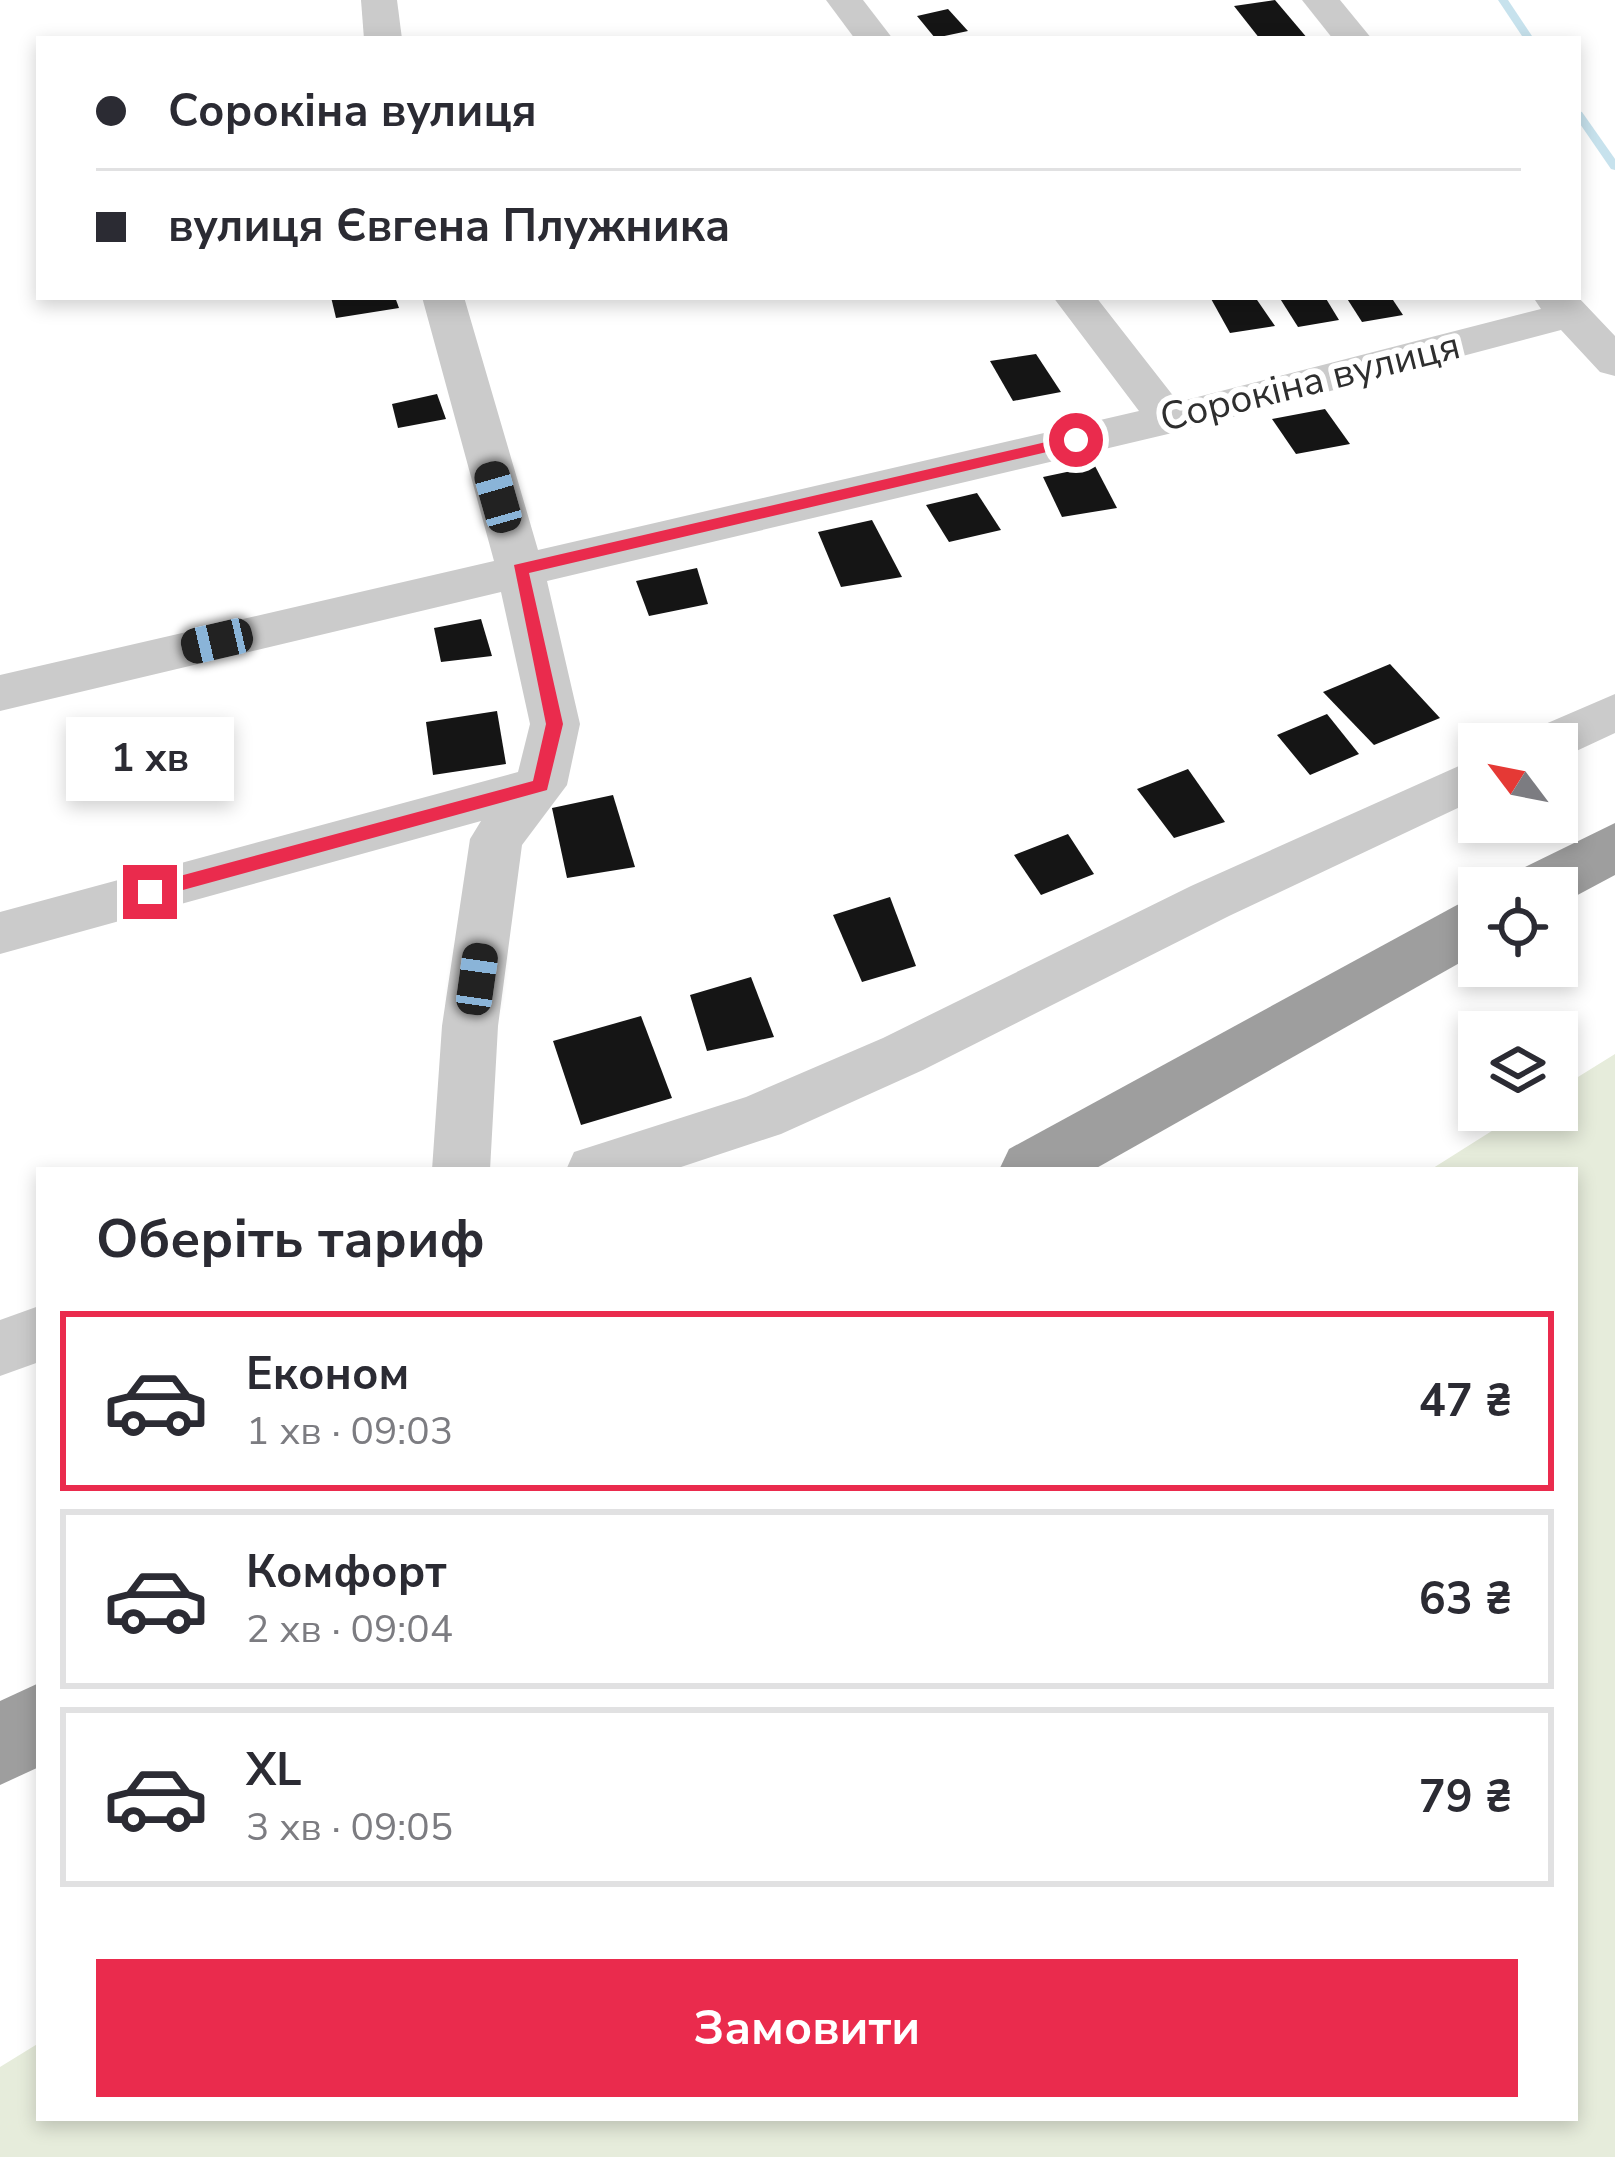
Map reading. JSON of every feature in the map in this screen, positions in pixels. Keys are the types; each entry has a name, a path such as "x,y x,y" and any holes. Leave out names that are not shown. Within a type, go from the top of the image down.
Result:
{"highway":[{"path":"1577,867 1615,846"},
{"path":"1038,1167 1458,934"},
{"path":"0,1745 36,1725"}],"street":[{"path":"379,0 383,36"},
{"path":"844,0 872,36"},
{"path":"1320,0 1350,36"},
{"path":"444,300 520,569 555,724 541,785 496,839 470,1026 461,1167"},
{"path":"1076,300 1168,419"},
{"path":"1561,306 1615,362"},
{"name":"Сорокіна вулиця","path":"0,693 1168,419 1561,306"},
{"path":"1578,729 1615,712"},
{"path":"0,933 541,785"},
{"path":"604,1167 761,1117 883,1063 1458,786"},
{"path":"0,1348 36,1335"}],"green space":[{"path":"1615,1054 1615,2157 0,2157 0,2067 36,2045 36,2121 1578,2121 1578,1167 1435,1167 1492,1131 1578,1131 1578,1077"}],"building":[{"path":"1275,0 1305,36 1258,36 1234,6"},
{"path":"948,9 968,31 933,36 917,16"},
{"path":"332,300 396,300 399,308 336,318"},
{"path":"1212,300 1257,300 1275,326 1230,333"},
{"path":"1281,300 1327,300 1339,320 1298,327"},
{"path":"1348,300 1393,300 1403,315 1362,322"},
{"path":"1036,354 1061,392 1013,401 990,361"},
{"path":"437,394 446,419 398,428 392,404"},
{"path":"1325,409 1350,444 1296,454 1272,419"},
{"path":"1095,466 1117,508 1062,517 1043,477"},
{"path":"977,493 1001,530 949,542 926,505"},
{"path":"872,520 902,577 841,587 818,532"},
{"path":"697,568 708,604 649,616 636,581"},
{"path":"481,619 492,656 441,662 434,628"},
{"path":"1390,664 1440,718 1374,745 1323,692"},
{"path":"497,711 506,764 433,775 426,722"},
{"path":"1327,714 1359,754 1310,775 1277,735"},
{"path":"1188,769 1225,822 1174,838 1137,789"},
{"path":"613,795 635,867 567,878 552,808"},
{"path":"1068,834 1094,874 1041,895 1014,855"},
{"path":"890,897 916,966 862,982 833,915"},
{"path":"751,977 774,1037 707,1051 690,995"},
{"path":"641,1016 672,1098 581,1125 553,1041"}],"waterway":[{"path":"1503,0 1527,36"},
{"path":"1581,118 1615,167"}],"route":[{"path":"150,892 541,785 555,724 520,569 1076,440"}]}
